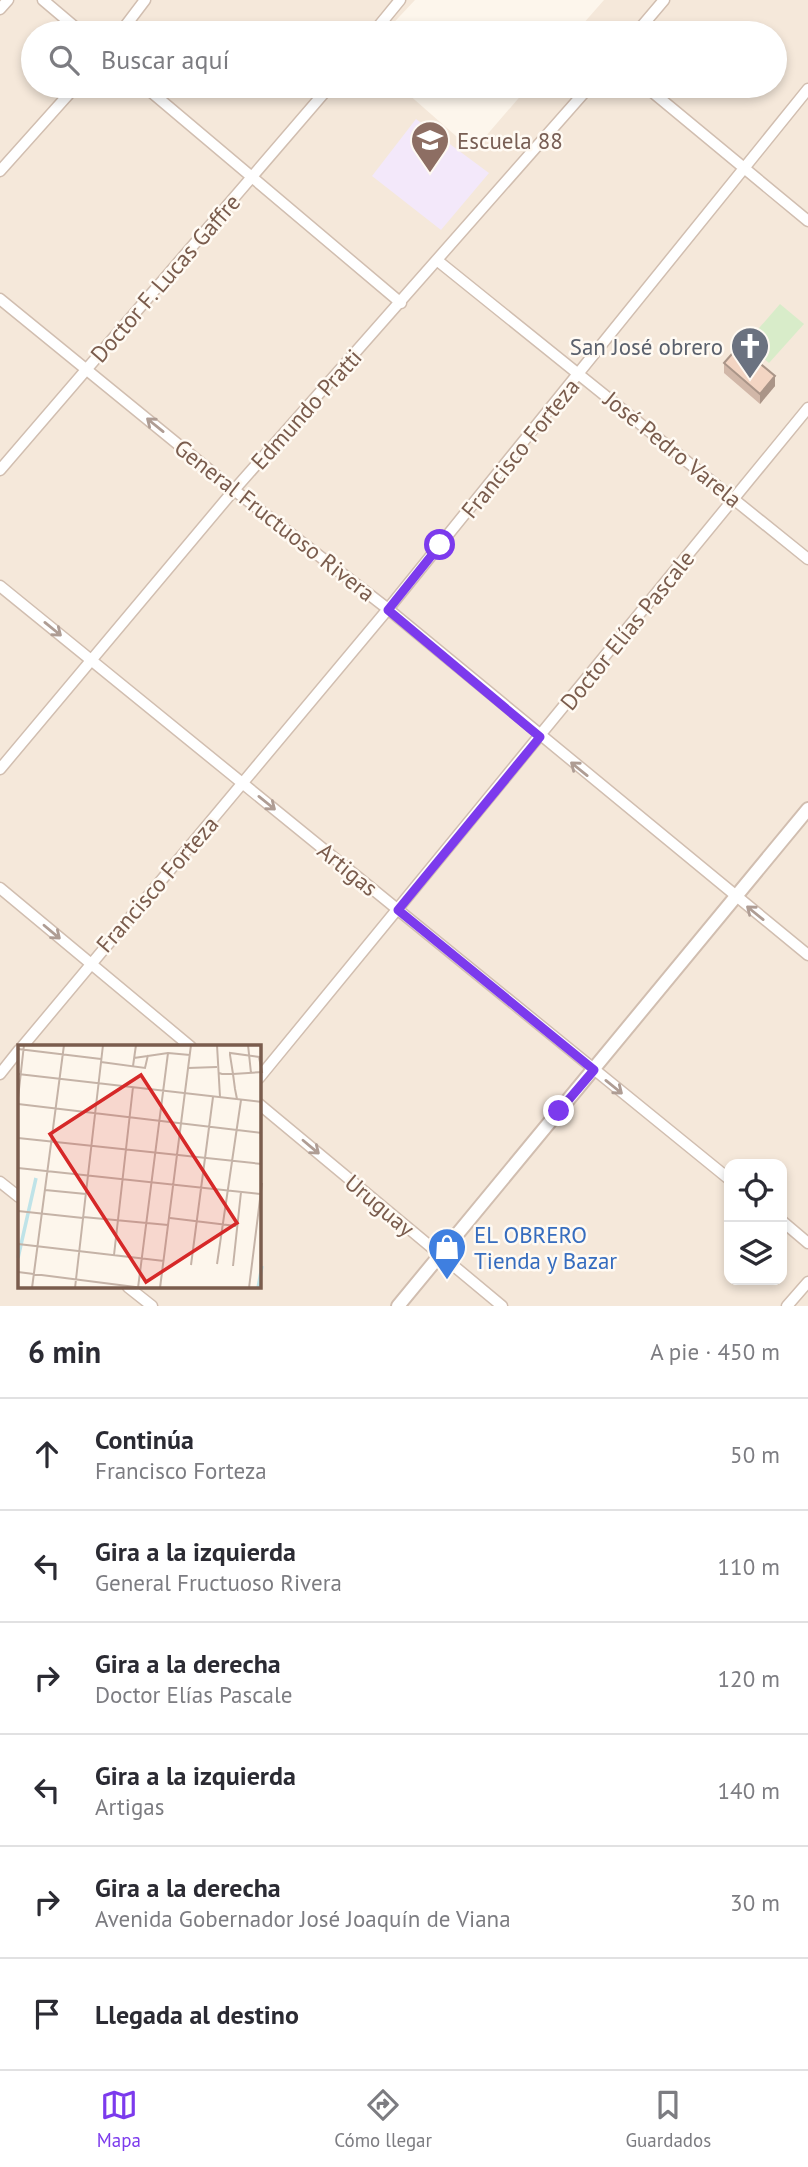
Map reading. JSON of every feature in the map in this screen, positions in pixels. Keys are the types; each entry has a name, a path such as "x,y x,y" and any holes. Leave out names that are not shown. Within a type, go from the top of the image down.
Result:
{"street":[{"path":"0,9 8,0"},
{"path":"43,0 68,21"},
{"path":"129,21 145,0"},
{"path":"383,21 400,0"},
{"path":"646,21 664,0"},
{"name":"Francisco Forteza","path":"23,1045 89,962 243,784 388,610 808,89"},
{"path":"0,171 65,98"},
{"path":"158,98 401,303"},
{"name":"Doctor F. Lucas Gaffre","path":"0,470 320,98"},
{"name":"Edmundo Pratti","path":"0,769 234,490 580,98"},
{"path":"659,98 808,221"},
{"name":"José Pedro Varela","path":"438,261 808,559"},
{"name":"General Fructuoso Rivera","path":"0,299 234,490 388,610 808,956"},
{"name":"Doctor Elías Pascale","path":"261,1076 808,408"},
{"name":"Artigas","path":"0,586 724,1175"},
{"path":"398,1306 808,809"},
{"path":"0,888 189,1045"},
{"name":"Francisco Forteza","path":"0,1074 18,1052"},
{"name":"Uruguay","path":"261,1106 502,1306"},
{"path":"0,1182 18,1196"},
{"path":"787,1226 808,1243"},
{"path":"787,1306 808,1282"},
{"path":"129,1288 152,1306"}],"shaded area":[{"path":"0,0 415,0 395,21 21,21 21,98 413,98 473,151 519,98 787,98 787,21 586,21 604,0 808,0 808,1306 0,1306"},
{"name":"Escuela 88","path":"416,119 489,173 441,230 372,176"}],"green space":[{"path":"780,304 804,324 769,363 746,343"}],"building":[{"path":"739,346 775,376 760,394 724,363"}],"place":[{"name":"Escuela 88","path":"430,174"},
{"name":"San José obrero","path":"750,380"},
{"name":"EL OBRERO Tienda y Bazar","path":"447,1281"}],"route":[{"path":"440,545 388,610 540,737 398,910 594,1070 559,1111"}]}
